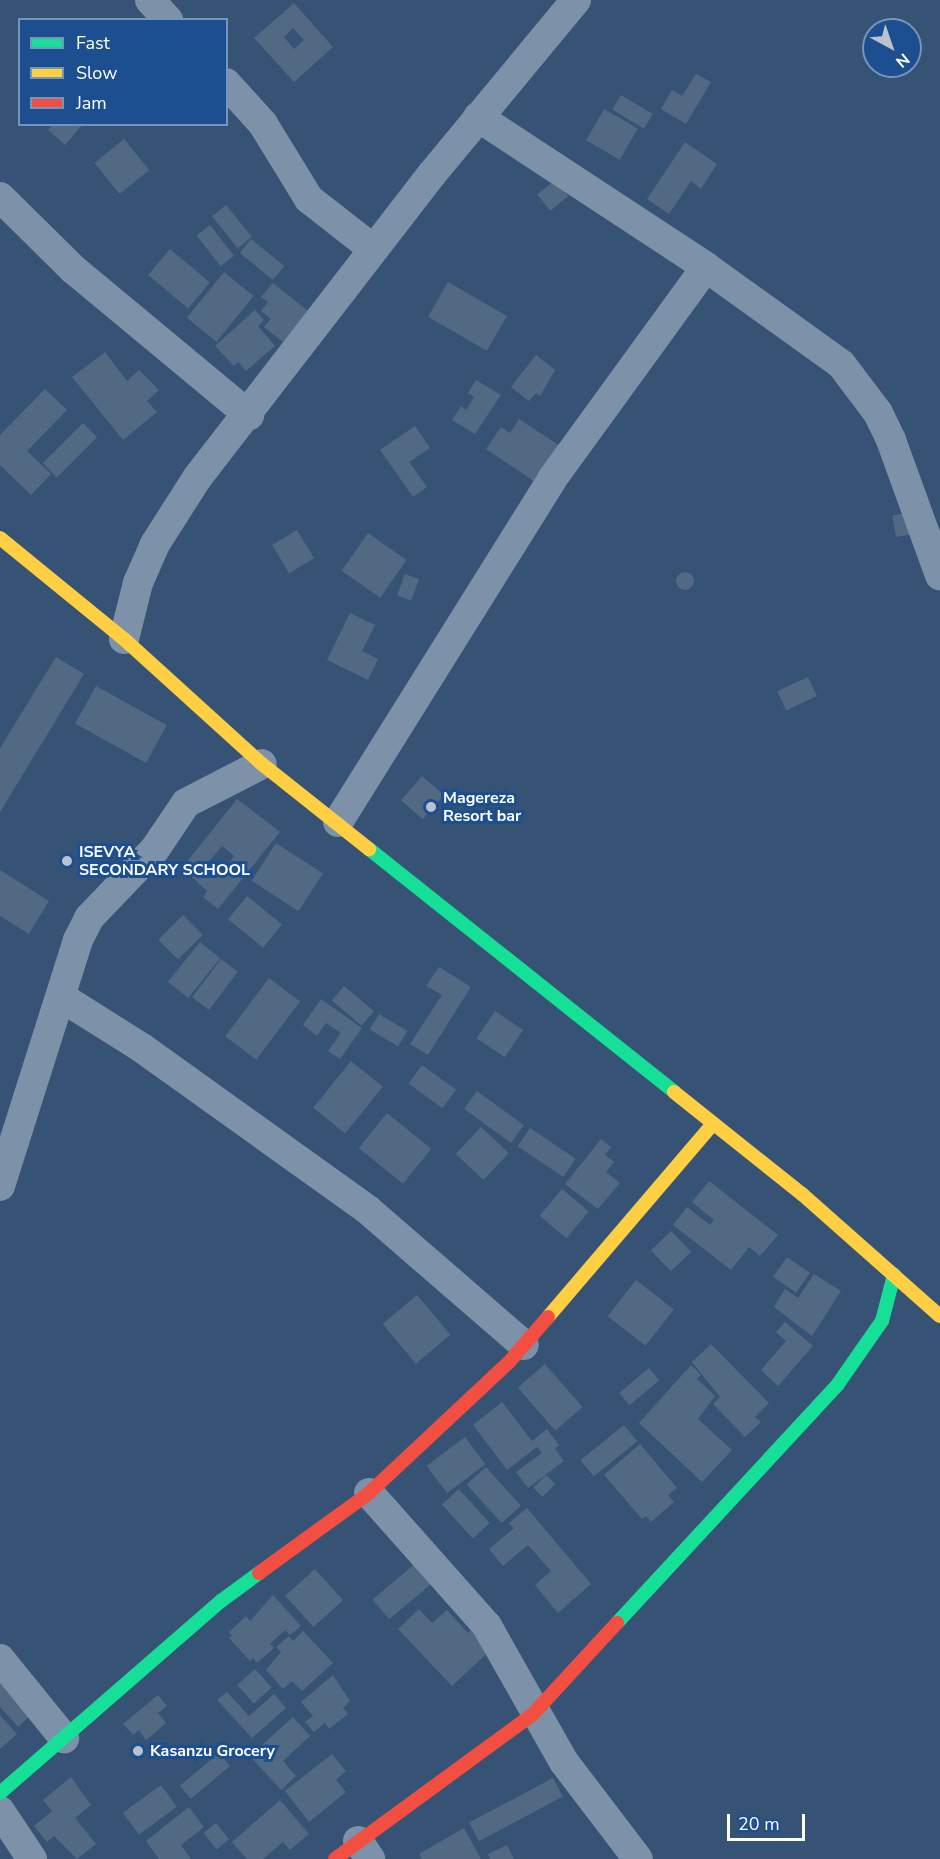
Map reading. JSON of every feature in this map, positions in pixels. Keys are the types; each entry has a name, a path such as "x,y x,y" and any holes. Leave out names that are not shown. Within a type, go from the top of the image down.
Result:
{"street":[{"path":"150,0 166,18"},
{"path":"124,639 138,583 154,544 198,478 249,415 373,249 478,117 576,0"},
{"path":"228,85 263,124 309,199 373,249"},
{"path":"478,117 706,267 820,347 860,387 891,440 940,575"},
{"path":"0,197 73,269 249,415"},
{"path":"338,822 552,479 706,267"},
{"path":"0,538 124,639 262,764 338,822 802,1194 940,1316"},
{"path":"0,1186 62,997 78,940 104,898 155,849 186,803 262,764"},
{"path":"62,997 142,1048 368,1210 524,1345"},
{"path":"0,1793 221,1601 369,1492 524,1345 713,1124"},
{"path":"354,1853 533,1714 838,1384 882,1321 894,1275"},
{"path":"369,1492 487,1626 533,1714 603,1816 638,1859"},
{"path":"0,1659 63,1738"},
{"path":"0,1811 32,1859"}],"building":[{"path":"294,3 333,47 294,82 254,38","holes":["293,28 304,40 294,49 284,37"]},
{"path":"696,74 711,82 686,124 661,109 672,90 682,96"},
{"path":"621,95 653,114 644,129 612,110"},
{"path":"604,109 638,128 620,160 586,140"},
{"path":"52,126 81,126 65,145 48,130"},
{"path":"124,139 149,170 120,194 94,163"},
{"path":"685,142 717,164 701,189 691,181 669,214 647,199"},
{"path":"555,180 568,196 550,211 537,194"},
{"path":"226,205 252,237 238,248 212,216"},
{"path":"210,225 234,256 221,266 197,235"},
{"path":"251,239 284,266 273,280 240,253"},
{"path":"170,249 210,282 188,308 148,275"},
{"path":"224,272 254,296 216,342 187,318"},
{"path":"448,282 507,316 487,351 428,317"},
{"path":"273,283 308,311 283,342 264,327 271,319 261,311 268,302 261,297"},
{"path":"255,310 264,320 258,326 275,346 246,371 238,362 234,366 215,346"},
{"path":"105,352 127,381 139,370 159,390 147,401 157,412 123,440 72,377"},
{"path":"536,355 555,370 540,396 536,393 529,401 511,387"},
{"path":"476,380 501,395 475,434 452,420 461,406 466,410 474,397 468,393"},
{"path":"45,389 67,410 27,451 51,474 31,495 0,465 0,435"},
{"path":"519,419 563,448 547,490 486,449 501,427 510,433"},
{"path":"83,423 97,437 57,477 43,463"},
{"path":"415,426 430,448 409,462 427,487 413,497 380,450"},
{"path":"906,513 910,535 896,537 892,515"},
{"path":"297,530 314,558 289,573 272,545"},
{"path":"368,533 407,560 380,598 342,571"},
{"path":"681,572 689,572 694,577 692,588 681,590 676,585 676,577"},
{"path":"405,574 419,579 411,601 397,596"},
{"path":"350,613 375,625 362,651 378,659 368,680 327,660"},
{"path":"56,657 84,674 0,812 0,748"},
{"path":"808,677 817,696 786,710 777,691"},
{"path":"96,686 167,725 146,763 75,724"},
{"path":"422,776 444,795 423,819 401,800"},
{"path":"237,799 280,832 218,909 203,897 207,891 182,868","holes":["222,846 234,856 221,874 207,864"]},
{"path":"276,843 323,873 298,911 251,881"},
{"path":"0,870 49,901 29,934 0,916"},
{"path":"247,896 282,924 263,948 228,919"},
{"path":"183,915 203,935 178,960 158,940"},
{"path":"200,942 220,958 188,998 168,982"},
{"path":"221,959 238,972 209,1010 192,997"},
{"path":"439,967 471,987 428,1055 410,1044 442,995 426,986"},
{"path":"269,978 300,1001 256,1060 225,1036"},
{"path":"344,986 374,1011 362,1026 332,1001"},
{"path":"321,999 362,1028 340,1059 328,1051 341,1033 326,1023 317,1036 303,1025"},
{"path":"495,1011 523,1030 505,1057 477,1038"},
{"path":"379,1014 407,1031 398,1046 370,1029"},
{"path":"351,1061 383,1087 345,1133 313,1108"},
{"path":"422,1065 456,1090 442,1108 408,1084"},
{"path":"477,1091 524,1125 511,1143 464,1109"},
{"path":"387,1113 431,1149 403,1184 359,1148"},
{"path":"481,1127 509,1153 484,1180 456,1154"},
{"path":"530,1128 576,1159 563,1177 518,1146"},
{"path":"601,1139 611,1147 605,1155 614,1162 606,1172 620,1183 598,1209 565,1184"},
{"path":"709,1181 778,1235 760,1256 749,1247 731,1270 673,1225 687,1207 710,1225 714,1220 692,1202"},
{"path":"562,1189 589,1211 566,1238 540,1216"},
{"path":"671,1231 691,1252 671,1271 651,1250"},
{"path":"787,1257 810,1273 796,1293 773,1277"},
{"path":"814,1274 841,1291 812,1336 774,1307 785,1289 798,1298"},
{"path":"636,1280 674,1310 646,1346 608,1316"},
{"path":"417,1295 450,1335 416,1364 383,1324"},
{"path":"785,1322 813,1346 778,1386 761,1370 786,1341 776,1332"},
{"path":"711,1344 769,1403 755,1417 761,1422 745,1437 713,1404 720,1397 692,1362"},
{"path":"545,1364 582,1407 555,1431 518,1388"},
{"path":"691,1365 701,1375 697,1379 715,1396 698,1419 732,1450 702,1482 639,1423"},
{"path":"649,1368 659,1380 629,1405 619,1393"},
{"path":"502,1402 532,1441 547,1429 559,1445 555,1449 564,1461 528,1488 516,1472 542,1453 537,1447 507,1470 473,1425"},
{"path":"624,1425 637,1441 594,1477 580,1460"},
{"path":"465,1437 485,1464 447,1493 427,1466"},
{"path":"640,1444 677,1488 668,1495 674,1502 651,1522 646,1516 642,1519 604,1475"},
{"path":"486,1467 521,1506 501,1523 467,1484"},
{"path":"546,1475 555,1484 542,1497 533,1488"},
{"path":"459,1489 490,1523 473,1539 442,1504"},
{"path":"527,1508 591,1584 558,1613 535,1585 551,1571 528,1545 503,1566 489,1549 514,1528 509,1523"},
{"path":"423,1557 440,1577 389,1619 372,1599"},
{"path":"315,1569 343,1600 313,1627 285,1596"},
{"path":"273,1595 301,1626 290,1635 285,1630 270,1644 274,1648 257,1663 253,1658 250,1661 229,1638 232,1636 229,1632 246,1616 250,1621"},
{"path":"419,1609 432,1623 447,1610 468,1633 477,1625 496,1645 452,1686 398,1629"},
{"path":"303,1631 333,1663 302,1691 292,1681 283,1689 266,1670 281,1652 276,1647 289,1636 293,1641"},
{"path":"255,1669 272,1688 254,1704 237,1685"},
{"path":"0,1672 35,1711 18,1727 0,1707"},
{"path":"333,1675 350,1701 343,1708 348,1714 329,1729 325,1723 314,1732 305,1722 313,1716 301,1702"},
{"path":"227,1692 249,1716 274,1694 286,1708 252,1738 217,1700"},
{"path":"158,1695 167,1706 158,1713 166,1723 146,1740 139,1730 133,1735 123,1724"},
{"path":"0,1715 17,1734 0,1749"},
{"path":"293,1717 310,1736 283,1761 296,1776 281,1790 250,1756"},
{"path":"219,1753 230,1766 191,1799 180,1786"},
{"path":"332,1754 346,1771 336,1780 346,1792 309,1822 285,1791"},
{"path":"71,1777 91,1805 75,1818 96,1844 77,1859 54,1836 47,1842 34,1826 52,1811 43,1800"},
{"path":"553,1778 563,1797 479,1841 469,1823"},
{"path":"161,1785 177,1807 139,1834 123,1813"},
{"path":"280,1800 309,1834 290,1850 283,1842 263,1859 247,1859 232,1842"},
{"path":"189,1807 204,1827 181,1845 191,1859 159,1859 146,1841"},
{"path":"216,1823 229,1839 217,1849 204,1833"},
{"path":"464,1828 481,1859 422,1859 419,1854"},
{"path":"507,1845 514,1859 490,1859 488,1854"}],"traffic: fast":[{"path":"369,849 674,1092"},
{"path":"617,1623 838,1384 882,1321 894,1275"},
{"path":"0,1793 221,1601 259,1573"}],"traffic: slow":[{"path":"0,538 124,639 262,764 369,849"},
{"path":"674,1092 802,1194 940,1316"},
{"path":"548,1317 713,1124"}],"traffic: jam":[{"path":"259,1573 369,1493 510,1361 548,1317"},
{"path":"335,1859 533,1714 617,1623"}],"place":[{"name":"Magereza Resort bar","path":"431,807"},
{"name":"ISEVYA SECONDARY SCHOOL","path":"67,861"},
{"name":"Kasanzu Grocery","path":"138,1751"}]}
